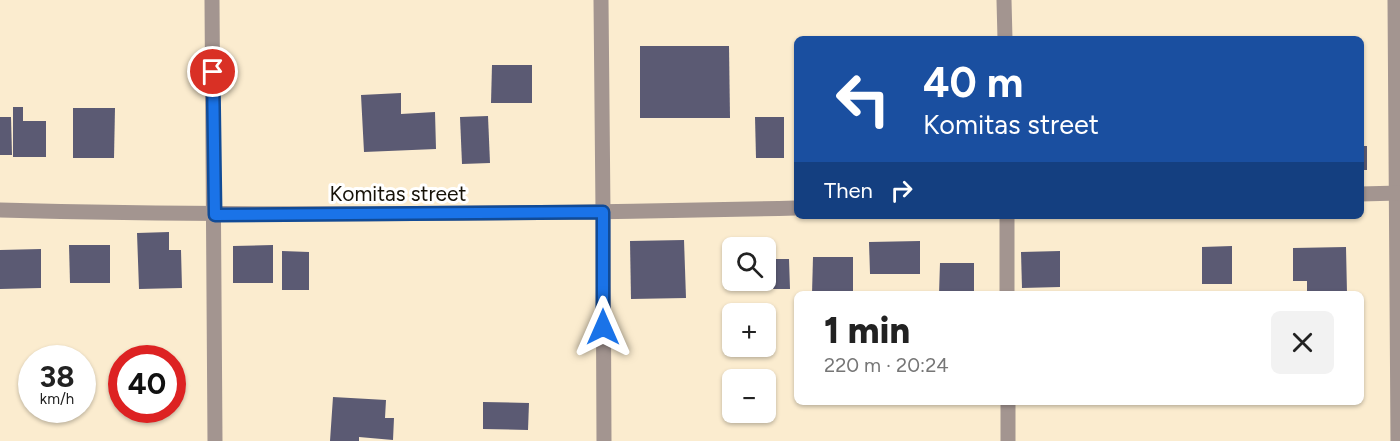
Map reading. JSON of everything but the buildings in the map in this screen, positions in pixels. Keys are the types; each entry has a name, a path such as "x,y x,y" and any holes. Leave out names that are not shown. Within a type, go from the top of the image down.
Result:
{"street":[{"path":"212,0 215,441"},
{"path":"601,0 604,441"},
{"path":"1004,0 1005,36"},
{"path":"1395,0 1398,441"},
{"path":"1364,194 1397,193"},
{"name":"Komitas street","path":"0,210 215,215 794,208"},
{"path":"1006,219 1007,291"},
{"path":"1008,405 1008,441"}],"route":[{"path":"213,72 215,215 603,212 603,327"}]}
